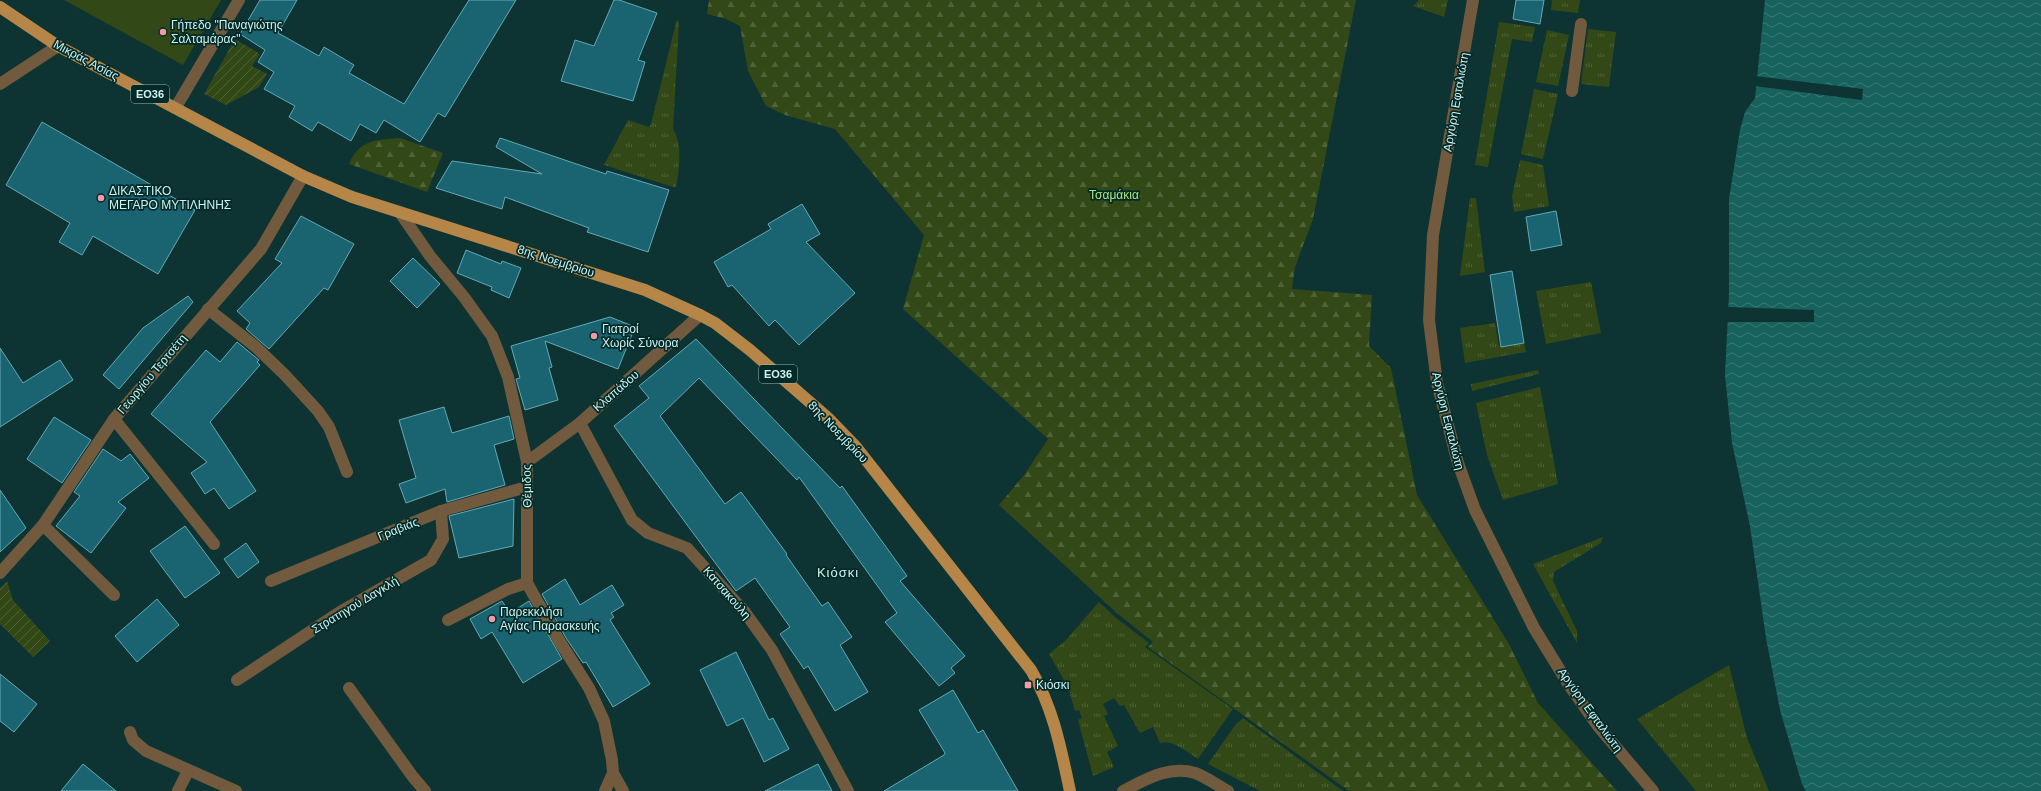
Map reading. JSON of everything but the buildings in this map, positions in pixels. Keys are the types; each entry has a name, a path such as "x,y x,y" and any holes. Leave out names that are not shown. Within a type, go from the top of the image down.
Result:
{"main road":[{"name":"Μικράς Ασίας","path":"0,7 58,46 176,107 304,176"},
{"name":"8ης Νοεμβρίου","path":"304,176 352,197 401,214 645,290 700,315 738,340 828,418 869,463 1031,670 1039,683 1054,721 1070,791"}],"street":[{"path":"176,107 239,0"},
{"name":"Αργύρη Εφταλιώτη","path":"1473,0 1433,235 1429,320 1437,383 1458,463 1475,510 1530,622 1569,685 1598,726 1653,791"},
{"path":"1572,91 1581,24"},
{"path":"0,84 58,46"},
{"name":"Γεωργίου Τερτσέτη","path":"0,573 43,525 114,419 261,249 304,176"},
{"name":"Θέμιδος","path":"401,214 430,256 464,297 492,336 508,377 527,462 527,583 560,642 589,688 604,721 612,760 613,773"},
{"path":"208,309 256,347 286,375 318,411 329,427 347,472"},
{"name":"Κλαπάδου","path":"527,462 580,423 700,315"},
{"path":"114,419 214,544"},
{"name":"Κατσακούλη","path":"580,423 632,520 648,533 687,548 748,616 779,663 848,791"},
{"name":"Γραβιάς","path":"271,581 441,511 527,487"},
{"name":"Στρατηγού Δαγκλή","path":"237,680 340,612 431,560 443,539 441,511"},
{"path":"43,525 114,595"},
{"path":"448,620 508,589 527,583"},
{"path":"349,688 413,777 425,791"},
{"path":"130,732 133,740 146,751 236,791"},
{"path":"178,791 188,770"},
{"path":"1124,791 1162,773 1174,771 1194,773 1228,791"},
{"path":"605,791 613,773"},
{"path":"613,773 623,791"}],"green space":[{"name":"Γήπεδο \"Παναγιώτης Σαλταμάρας\"","path":"64,0 221,0 183,65"},
{"name":"Τσαμάκια","path":"709,0 1356,0 1313,219 1295,267 1292,289 1372,295 1369,346 1391,368 1417,495 1509,644 1538,703 1617,791 1349,791 1148,647 1153,642 1118,614 999,505 1024,475 1048,439 903,309 924,235 835,129 785,115 766,106 748,71 740,26 726,19 707,14"},
{"path":"1419,0 1448,0 1444,17 1413,6"},
{"path":"1552,0 1580,0 1578,13 1551,10"},
{"path":"677,19 679,22 673,130 678,142 679,157 676,187 673,187 604,165 628,120 649,127 651,124"},
{"path":"1499,22 1535,27 1532,42 1512,39 1488,167 1475,165"},
{"path":"1588,29 1616,32 1609,87 1581,84"},
{"path":"1547,30 1569,35 1558,86 1536,82"},
{"path":"235,39 260,54 252,66 267,74 259,87 226,105 204,94"},
{"path":"1534,89 1558,94 1543,159 1521,154"},
{"path":"400,138 443,153 427,192 349,164 353,156 364,145 383,139"},
{"path":"1520,160 1543,165 1549,206 1514,212 1512,196"},
{"path":"1470,198 1476,198 1485,272 1460,276"},
{"path":"1591,282 1601,333 1546,344 1536,291"},
{"path":"1495,323 1499,346 1524,343 1526,352 1465,363 1460,328"},
{"path":"1538,370 1539,374 1472,391 1471,384"},
{"path":"1540,387 1558,484 1503,500 1487,455 1476,403"},
{"path":"1603,537 1601,543 1554,572 1553,581 1577,631 1577,643 1533,564"},
{"path":"7,581 13,600 50,641 33,657 0,624 0,588"},
{"path":"1099,602 1116,618 1149,643 1145,647 1233,709 1198,759 1175,745 1165,742 1160,743 1153,727 1140,733 1124,705 1120,706 1114,698 1103,704 1108,714 1104,716 1118,746 1107,752 1114,767 1093,776 1078,720 1082,718 1079,710 1075,711 1068,687 1049,654 1066,640"},
{"path":"1729,665 1747,738 1769,791 1696,791 1637,719"},
{"path":"1243,718 1343,791 1260,791 1208,764 1236,724"}],"water":[{"path":"1765,0 2041,0 2041,791 1806,791 1802,784 1780,710 1766,638 1750,526 1732,443 1725,375 1729,294 1729,199 1740,130 1745,112 1755,98"}],"pier":[{"path":"1755,76 1863,89 1862,100 1754,86"},
{"path":"1728,307 1814,310 1814,322 1726,322"}],"place":[{"name":"Γήπεδο \"Παναγιώτης Σαλταμάρας\"","path":"163,32"},
{"name":"ΔΙΚΑΣΤΙΚΟ ΜΕΓΑΡΟ ΜΥΤΙΛΗΝΗΣ","path":"101,198"},
{"name":"Γιατροί Χωρίς Σύνορα","path":"594,336"},
{"name":"Παρεκκλήσι Αγίας Παρασκευής","path":"492,619"},
{"name":"Κιόσκι","path":"1028,685"}],"district":[{"name":"Κιόσκι","path":"838,572"}]}
